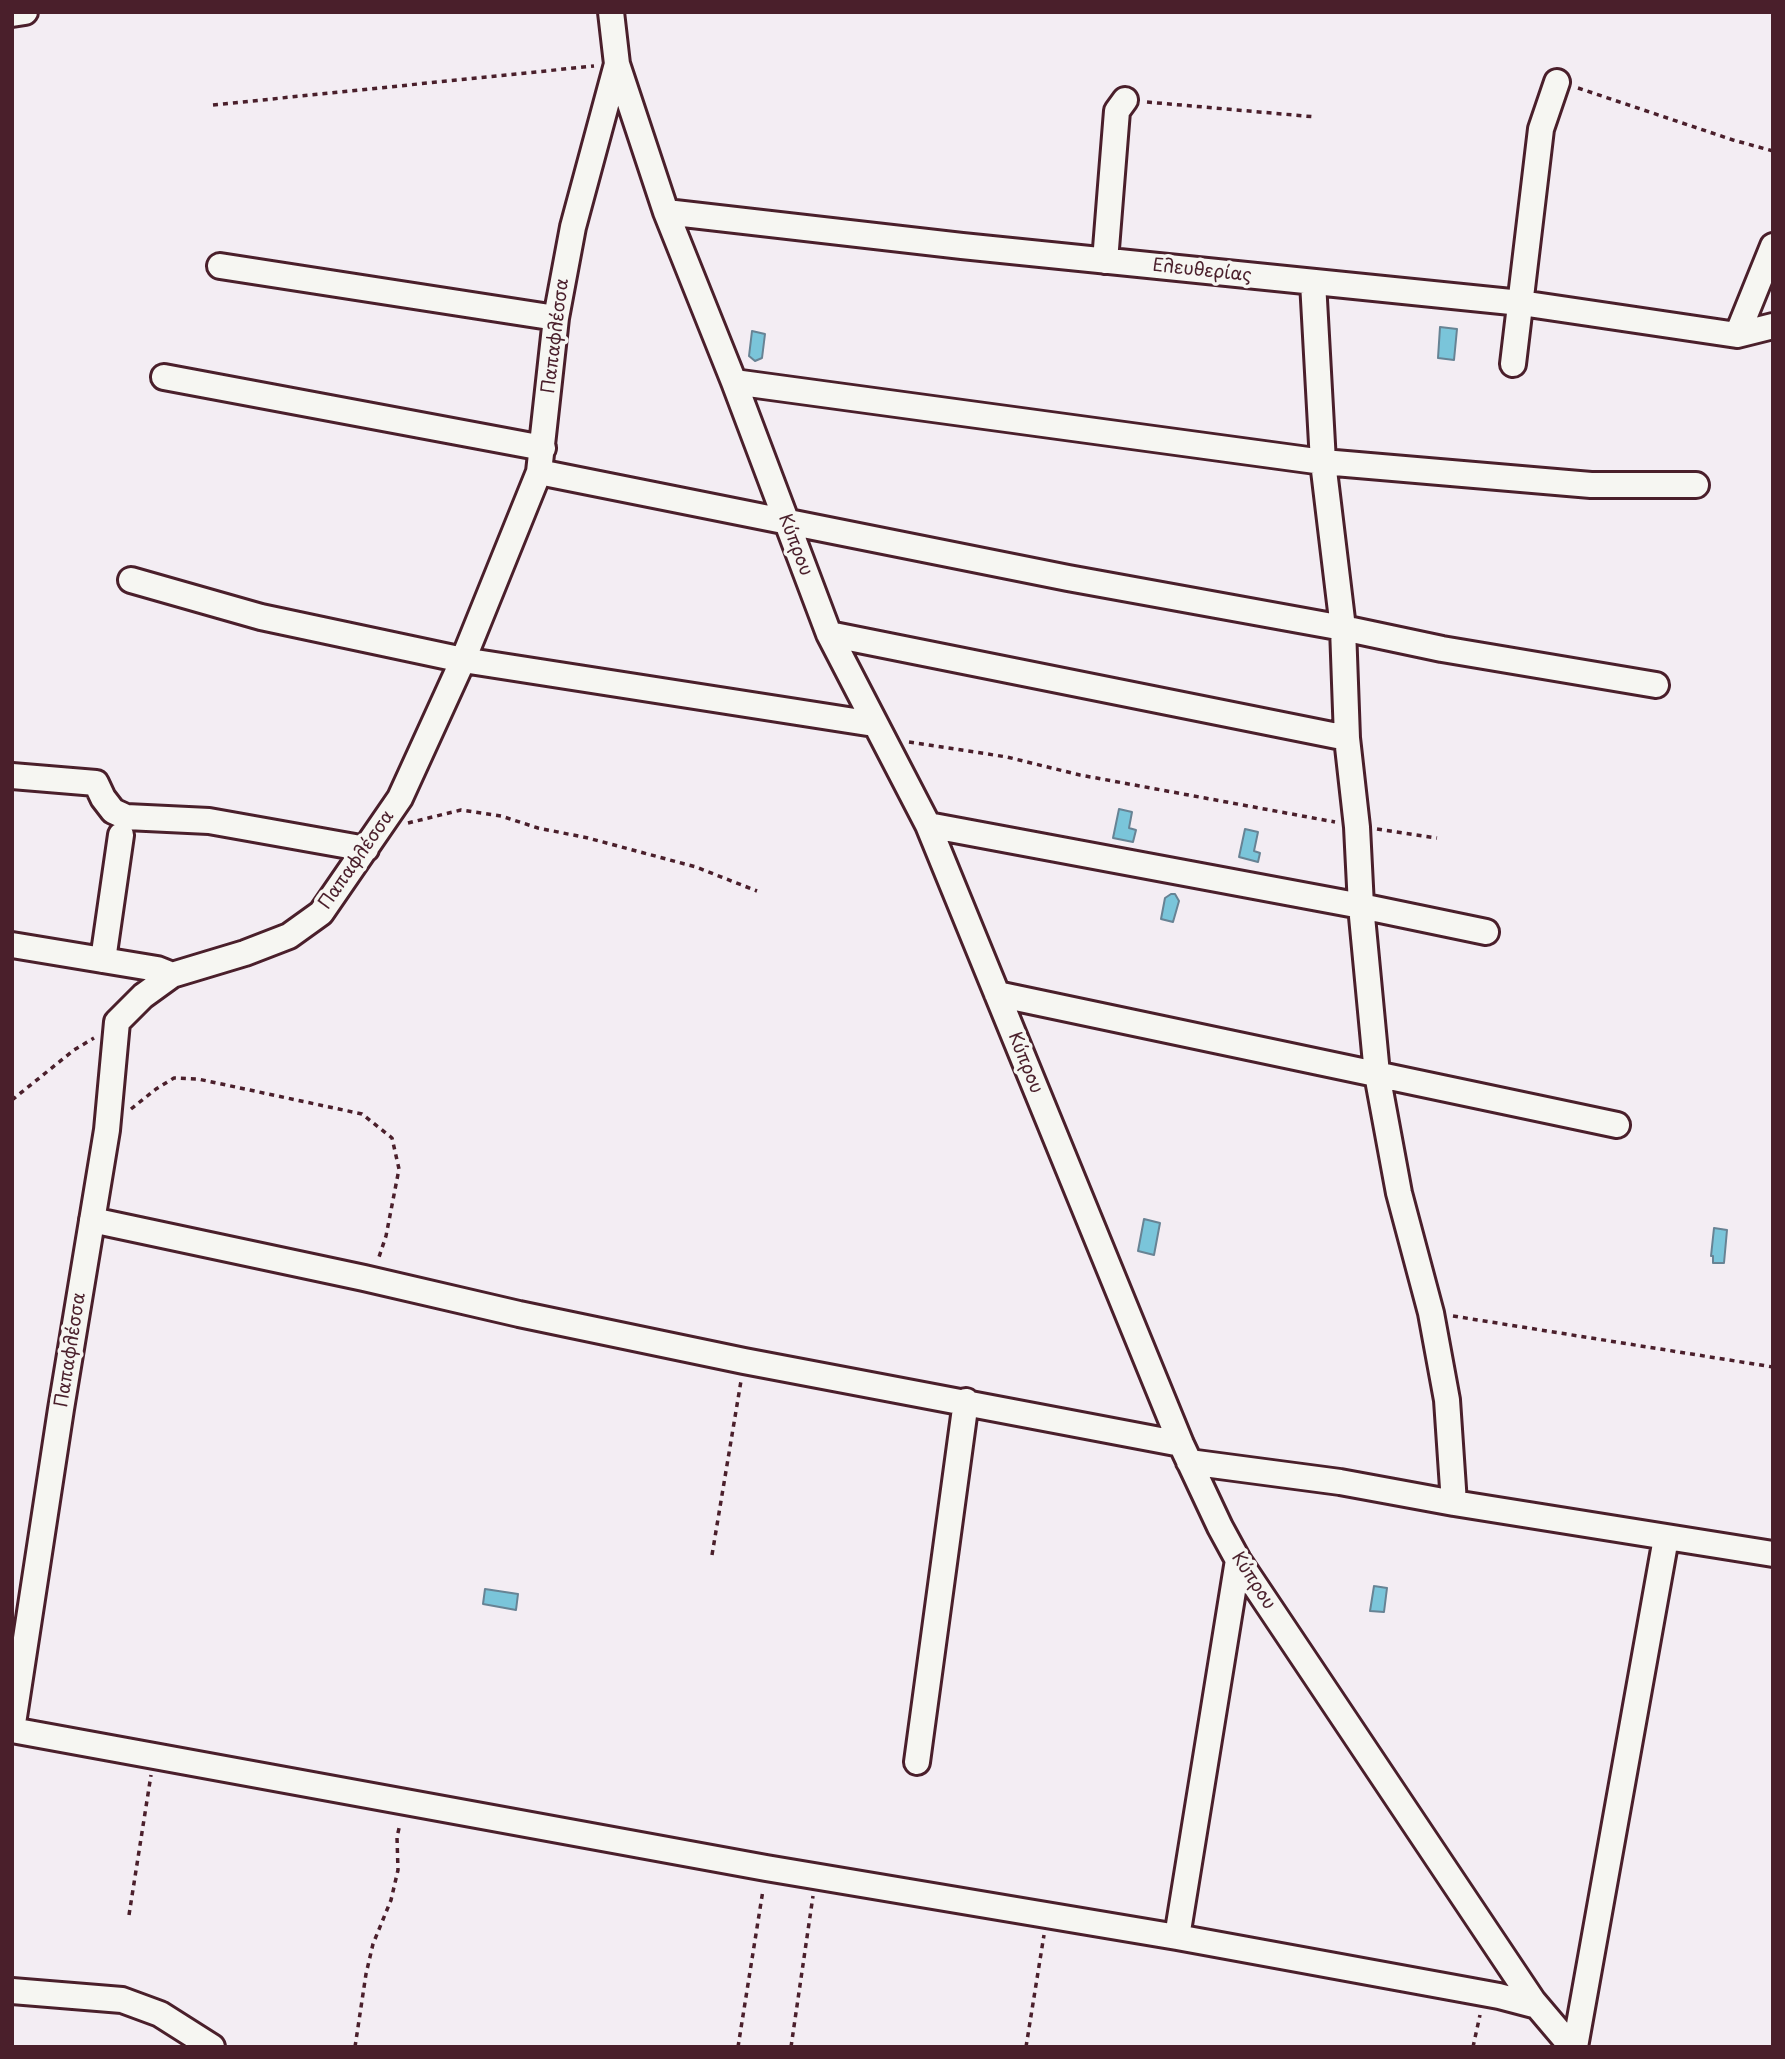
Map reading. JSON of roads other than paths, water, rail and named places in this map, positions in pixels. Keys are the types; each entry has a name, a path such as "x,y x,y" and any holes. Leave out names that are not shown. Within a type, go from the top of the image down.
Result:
{"street":[{"path":"12,14 25,12"},
{"name":"Κύπρου","path":"611,12 617,64 666,212 734,382 829,634 928,825 1185,1453 1238,1560 1538,2006 1573,2047"},
{"name":"Παπαφλέσσα","path":"12,1730 107,1130 117,1022 143,996 172,975 245,953 289,936 321,913 400,798 463,660 541,460 556,318 573,227 617,64"},
{"path":"1513,364 1541,129 1558,82"},
{"path":"1105,261 1117,111 1125,100"},
{"name":"Ελευθερίας","path":"666,212 1105,261 1521,303 1737,335 1773,326"},
{"path":"1737,335 1773,246"},
{"path":"220,266 556,318"},
{"path":"1313,282 1323,462 1343,628 1347,738 1377,1074 1399,1193 1431,1313 1447,1400 1454,1503"},
{"path":"164,377 541,460 785,520 1068,578 1343,628 1442,649 1656,685"},
{"path":"734,382 1323,462 1591,485 1696,485"},
{"path":"131,580 261,617 463,660 879,732"},
{"path":"829,634 1347,738"},
{"path":"12,776 96,783 113,811 126,817 209,821 373,840"},
{"path":"928,825 1486,932"},
{"path":"103,960 121,835"},
{"path":"12,945 156,969 172,975"},
{"path":"996,994 1617,1125"},
{"path":"92,1220 744,1361 966,1402 1185,1453 1454,1503 1773,1555"},
{"path":"917,1762 966,1402"},
{"path":"1573,2047 1665,1538"},
{"path":"1177,1937 1238,1560"},
{"path":"12,1730 766,1868 1177,1937 1485,1993 1538,2006"},
{"path":"12,1992 122,2000 160,2014 212,2047"}],"water":[{"path":"1440,327 1457,329 1454,360 1438,358"},
{"path":"752,331 765,334 762,358 755,361 749,356"},
{"path":"1119,809 1132,812 1129,828 1136,830 1133,842 1113,838"},
{"path":"1245,829 1258,832 1254,851 1260,853 1258,862 1239,857"},
{"path":"1175,894 1179,901 1173,922 1161,919 1165,898"},
{"path":"1144,1219 1160,1223 1154,1255 1138,1251"},
{"path":"1714,1228 1727,1230 1724,1263 1713,1263 1711,1256"},
{"path":"1374,1586 1387,1588 1384,1612 1370,1611"},
{"path":"485,1589 518,1594 516,1610 483,1604"}]}
